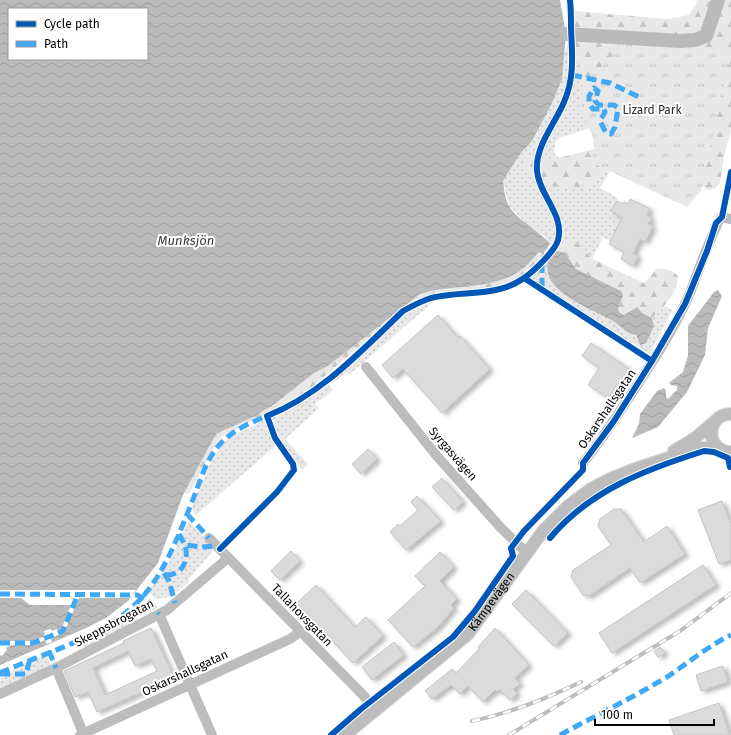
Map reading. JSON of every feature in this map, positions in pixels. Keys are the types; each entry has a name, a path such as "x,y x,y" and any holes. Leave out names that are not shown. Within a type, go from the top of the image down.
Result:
{"main road":[{"path":"727,414 731,403"},
{"name":"Kämpevägen","path":"635,469 681,448 714,422 727,414"},
{"path":"714,422 710,434 715,446 727,453"},
{"name":"Kämpevägen","path":"345,735 468,634 483,617 543,531 568,506 591,489 612,478 635,469 698,448 710,448 727,453"}],"street":[{"name":"Oskarshallsgatan","path":"583,463 614,421 652,361 685,304 707,251 716,223 722,217 731,219"},
{"name":"Syrgasvägen","path":"366,368 436,455 500,528 527,553"},
{"name":"Tallahovsgatan","path":"209,538 363,695 376,711"},
{"name":"Skeppsbrogatan","path":"0,694 56,668 167,610 228,558"},
{"path":"159,614 212,735"},
{"name":"Oskarshallsgatan","path":"82,735 290,639 300,632"},
{"path":"56,668 82,735"}],"green space":[{"name":"Lizard Park","path":"697,0 731,0 731,131 724,157 720,183 715,189 708,190 699,184 617,155 595,181 587,187 581,189 556,187 540,180 528,172 524,164 526,157 533,156 549,159 580,153 599,147 582,85 579,66 574,54 571,21 574,11 667,19 689,15"},
{"name":"Lizard Park","path":"622,40 731,51 701,191 687,207 590,162 596,148 594,138 581,112 581,95 589,78 613,56"},
{"path":"569,41 573,42 574,54 591,67 614,158 610,171 600,188 618,198 613,208 624,214 610,241 603,237 592,259 585,250 571,239 554,250 544,236 526,223 509,206 503,181 520,154 532,141 562,79 564,55","holes":["589,128 594,140 594,150 591,158 586,164 579,170 550,185 529,172 562,161 554,153 555,143 560,138"]},
{"path":"571,239 581,245 592,259 644,283 657,269 666,269 673,272 678,276 676,288 673,294 666,304 652,318 642,313 637,307 624,315 620,313 618,309 622,298 621,291 576,269 565,253 554,250"},
{"path":"539,252 547,253 522,277 503,285 474,292 425,296 396,315 313,386 291,401 224,435 216,444 189,494 184,493 216,434 276,403 314,373 328,366 413,298 426,292 439,289 481,284 509,277 524,268"},
{"path":"549,257 548,274 614,321 629,334 635,335 640,345 654,326 652,318 664,306 672,310 650,354 527,278"},
{"path":"434,301 350,374 346,373 329,385 333,390 315,404 319,408 285,439 308,464 302,470 281,441 196,515 192,508 193,504 211,462 223,444 232,436 294,406 326,383 405,314"},
{"path":"188,522 191,523 204,536 212,548 212,552 189,579 189,582 181,589 169,597 159,599 154,598 149,592 150,589 170,561"},
{"path":"131,611 138,621 86,649 83,643 102,634"},
{"path":"46,655 52,667 0,690 0,679 25,663"}],"water":[{"name":"Munksjön","path":"0,0 560,0 566,34 562,79 551,105 532,141 520,154 503,181 505,194 512,211 550,244 543,254 539,252 521,270 510,277 498,281 420,294 328,366 314,373 276,403 253,417 216,434 183,495 158,563 128,601 106,618 0,665"},
{"path":"554,250 565,253 576,269 621,291 623,295 618,309 620,313 624,315 637,307 642,313 652,318 654,326 646,343 640,345 636,335 629,333 613,321 577,302 555,285 549,275 548,263"},
{"path":"718,290 722,296 708,328 705,355 687,392 658,427 632,438 639,424 640,414 657,391 664,388 668,399 677,390 677,386 669,383 683,372 688,355 688,326 714,292"}],"pier":[{"path":"0,590 136,590 130,598 79,598 64,633 50,638 52,642 47,644 45,640 33,645 12,645 6,648 7,650 2,656 0,655 0,641 32,641 43,637 45,634 44,631 51,629 52,631 57,629 58,631 61,630 71,605 30,605 21,598 0,598"}],"building":[{"path":"630,199 650,209 647,215 652,218 648,224 653,226 645,242 640,239 633,254 638,256 633,266 621,259 624,252 609,244 622,217 611,211 617,201 623,204 624,202 628,204"},
{"path":"438,315 458,338 460,336 490,369 442,413 403,369 393,378 382,365"},
{"path":"591,343 629,369 608,398 588,385 599,368 582,356"},
{"path":"368,449 377,459 361,474 352,464"},
{"path":"442,478 463,502 454,510 432,487"},
{"path":"417,496 441,521 406,550 390,532 398,524 400,526 418,510 411,502"},
{"path":"722,501 731,524 731,560 719,564 698,510"},
{"path":"614,509 621,509 644,542 667,526 685,554 640,583 630,568 589,596 583,595 571,577 573,570 611,545 598,526 600,519"},
{"path":"291,551 300,561 280,580 271,571"},
{"path":"440,552 454,567 440,581 457,599 451,605 454,608 437,628 413,647 388,620 425,586 415,576"},
{"path":"703,565 716,585 612,653 599,633"},
{"path":"316,585 355,627 366,617 383,636 353,663 297,603"},
{"path":"526,590 568,633 554,646 512,604"},
{"path":"151,628 174,678 97,712 88,692 75,697 64,671 124,643 123,641","holes":["128,651 135,666 151,659 157,671 105,695 93,668"]},
{"path":"495,628 529,665 515,678 520,684 513,689 517,694 510,700 499,690 497,692 495,690 483,702 468,686 460,694 451,685 432,699 425,691 452,669 456,673 479,649 478,647"},
{"path":"394,642 404,655 372,680 362,667"},
{"path":"660,647 665,653 658,657 654,651"},
{"path":"723,666 728,682 701,691 696,675"},
{"path":"719,703 730,735 674,735 669,720"}],"waterway":[{"path":"566,34 680,41 695,40 706,36 718,0"}],"railway":[{"path":"509,735 680,631 731,593"},
{"path":"472,721 528,705 581,682"}],"marked path":[{"path":"572,75 610,83 641,98"},
{"path":"594,88 598,91 595,101 599,105 614,105 618,108 615,127 611,134 606,133 600,121 605,112 604,109 593,109 589,103 589,96 594,88"},
{"path":"542,262 542,288"},
{"path":"0,673 96,632 131,609 145,594 167,560 213,453 223,441 233,433 270,415"},
{"path":"187,514 209,538"},
{"path":"179,534 185,545 202,547 216,546"},
{"path":"166,575 177,572 184,565 186,556 185,545"},
{"path":"164,573 169,581 175,603"},
{"path":"0,594 137,595 149,601 159,614"},
{"path":"0,643 33,643 63,631 78,594"},
{"path":"560,735 654,685 706,649 731,635"},
{"path":"49,651 56,668"},
{"path":"0,674 26,674 30,659"}],"cycle path":[{"path":"220,549 277,492 294,470 293,464 275,438 267,416 287,407 323,384 356,356 403,311 431,298 490,291 513,284 533,271 553,250 558,240 558,222 539,180 537,162 546,135 568,93 572,56 570,0"},
{"path":"331,735 361,709 453,637 475,611 513,556 511,548 524,531 583,470 583,463 614,421 652,361 685,304 707,251 716,223 722,217 731,172"},
{"path":"524,278 652,361"},
{"path":"550,538 566,521 601,494 621,483 662,465 704,451 714,452 728,458 730,467"}]}
